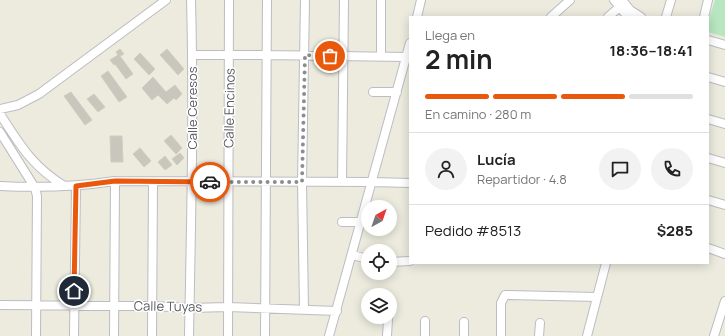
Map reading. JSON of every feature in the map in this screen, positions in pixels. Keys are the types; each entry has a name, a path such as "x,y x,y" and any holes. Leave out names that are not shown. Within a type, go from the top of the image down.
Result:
{"street":[{"path":"0,110 18,105 39,94 166,0"},
{"name":"Calle Ceresos","path":"189,336 192,182 192,55 190,0"},
{"name":"Calle Encinos","path":"228,336 229,0"},
{"path":"265,336 266,54 268,0"},
{"path":"304,309 302,182 305,0"},
{"path":"342,182 344,0"},
{"path":"381,0 381,56"},
{"path":"417,16 422,0"},
{"path":"552,16 570,0"},
{"path":"614,0 622,3 639,16"},
{"path":"666,16 671,0"},
{"path":"704,16 708,0"},
{"path":"609,16 622,3"},
{"path":"622,3 628,16"},
{"path":"709,40 725,45"},
{"path":"368,200 409,46"},
{"path":"192,55 266,54 406,57"},
{"path":"709,77 725,82"},
{"path":"373,92 397,92"},
{"path":"0,114 21,146 38,167 65,187"},
{"path":"709,119 725,124"},
{"path":"0,132 36,188 36,336"},
{"path":"709,158 725,163"},
{"path":"0,186 36,188 65,187 115,181 409,183"},
{"path":"114,336 115,181"},
{"path":"152,336 153,182"},
{"path":"74,336 76,186"},
{"path":"709,200 725,205"},
{"path":"342,222 361,222"},
{"path":"329,336 361,225"},
{"path":"709,248 725,254"},
{"path":"352,256 361,258"},
{"path":"397,262 409,262"},
{"path":"587,336 606,264"},
{"path":"501,336 501,303 503,296 507,294 597,297"},
{"path":"714,336 725,301"},
{"name":"Calle Tuyas","path":"0,305 152,306 190,308 228,307 337,311"},
{"path":"425,321 425,336"},
{"path":"464,322 464,336"},
{"path":"539,336 540,323"},
{"path":"388,324 388,336"}],"green space":[{"path":"715,0 725,0 725,37 709,32 709,18"}],"building":[{"path":"120,49 124,54 120,56 133,74 126,79 115,64 114,65 110,60 118,55 116,52"},
{"path":"167,49 184,69 178,75 160,55"},
{"path":"140,53 155,69 149,75 134,59"},
{"path":"108,71 127,97 119,102 101,76"},
{"path":"153,77 166,92 175,85 182,94 176,100 174,98 167,104 158,95 152,100 142,88"},
{"path":"71,92 92,120 85,125 64,96"},
{"path":"94,94 105,107 98,112 87,99"},
{"path":"171,135 182,148 176,154 164,141"},
{"path":"110,136 122,136 123,162 111,162"},
{"path":"140,148 151,161 144,167 133,154"},
{"path":"180,153 184,158 177,165 172,159"},
{"path":"165,156 172,165 165,170 158,162"}],"way so far":[{"path":"210,182 302,182 305,55 330,56"}],"route":[{"path":"74,291 76,186 115,181 210,182"}]}
